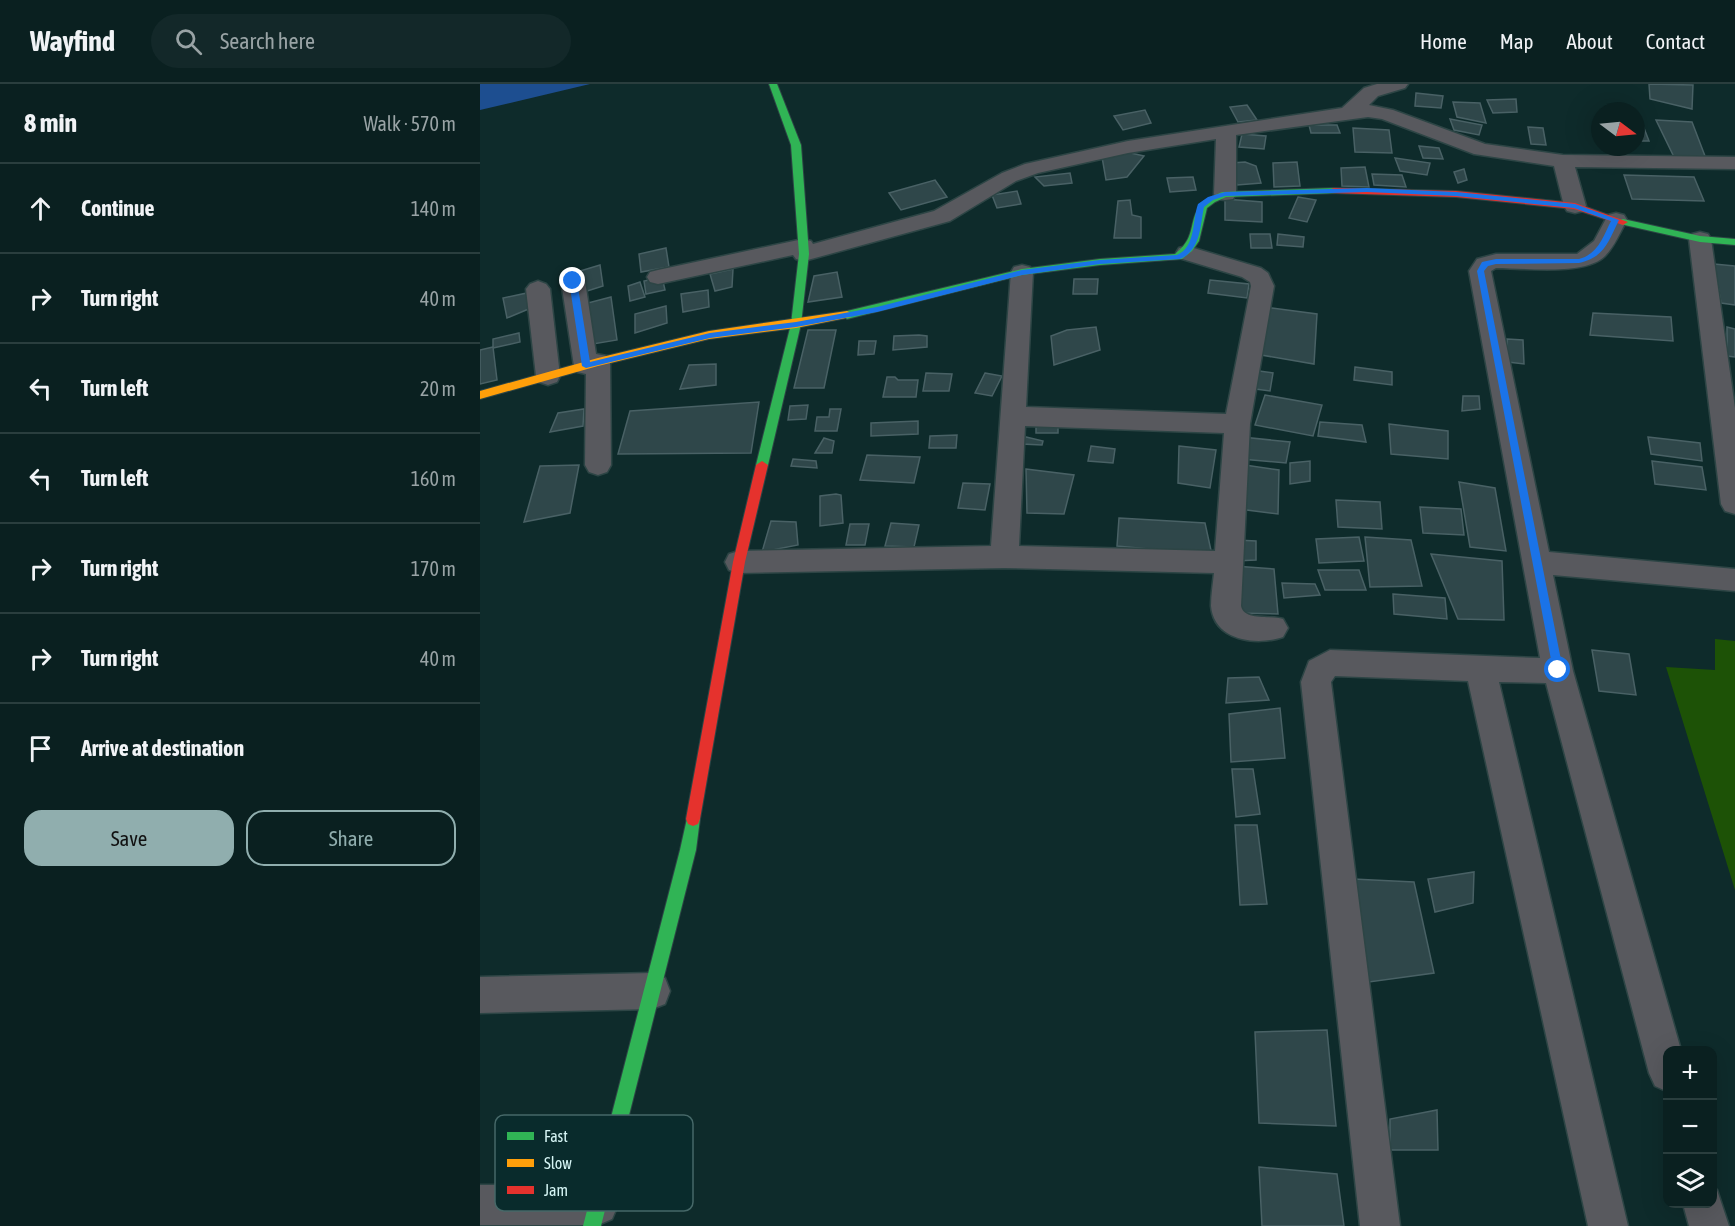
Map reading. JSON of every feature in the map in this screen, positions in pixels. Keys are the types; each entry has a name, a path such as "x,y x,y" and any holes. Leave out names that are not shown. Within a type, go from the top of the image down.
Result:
{"street":[{"path":"620,1115 688,850 739,562 796,324 803,242 796,145 773,84"},
{"path":"1347,114 1371,92 1398,84"},
{"path":"658,277 803,242 942,216 1009,177 1032,168 1128,147 1368,111 1386,114 1481,150 1563,161 1735,163"},
{"path":"1225,194 1226,131"},
{"path":"1563,161 1575,206"},
{"path":"1187,254 1192,247 1201,206 1211,198 1225,194 1367,190 1456,194 1575,206 1616,220 1701,239 1735,242"},
{"path":"1616,220 1599,252 1590,258 1579,261 1496,261 1485,264 1480,271 1558,670 1663,1055"},
{"path":"1701,239 1735,504"},
{"path":"480,395 710,335 796,324 877,309 1022,272 1100,262 1178,257 1187,254 1257,274 1262,281 1263,289 1237,424 1227,615 1236,625 1246,628 1273,628"},
{"path":"1004,557 1022,272"},
{"path":"573,281 592,364 598,465"},
{"path":"538,289 548,376"},
{"path":"1014,416 1237,424"},
{"path":"739,562 1004,557 1229,562"},
{"path":"1537,562 1735,580"},
{"path":"1380,1226 1316,682 1320,670 1330,663 1558,670"},
{"path":"1481,669 1608,1226"},
{"path":"480,995 652,991"},
{"path":"480,1205 495,1206"},
{"path":"1704,1208 1709,1226"},
{"path":"549,1211 595,1215"}],"green space":[{"path":"1715,639 1735,641 1735,890 1666,667 1715,670"}],"water":[{"path":"480,84 590,84 480,110"}],"building":[{"path":"1649,84 1693,85 1692,109 1650,99"},
{"path":"1416,93 1443,96 1441,108 1415,106"},
{"path":"1516,99 1517,112 1493,113 1487,100"},
{"path":"1453,102 1480,103 1486,123 1457,117"},
{"path":"1247,105 1257,120 1238,122 1230,107"},
{"path":"1145,110 1151,123 1123,130 1114,116"},
{"path":"1450,119 1482,125 1479,135 1454,130"},
{"path":"1656,120 1692,122 1705,156 1674,157"},
{"path":"1309,125 1337,125 1340,133 1311,133"},
{"path":"1528,127 1543,128 1546,145 1531,144"},
{"path":"1353,128 1389,130 1392,153 1355,152"},
{"path":"1242,134 1266,136 1264,149 1239,147"},
{"path":"1419,146 1439,148 1443,159 1423,158"},
{"path":"1122,151 1144,156 1127,177 1106,180 1102,157"},
{"path":"1395,158 1430,163 1427,175 1400,171"},
{"path":"1245,162 1256,166 1261,183 1237,185 1231,163"},
{"path":"1297,162 1300,186 1274,187 1273,163"},
{"path":"1365,167 1369,187 1342,186 1341,168"},
{"path":"1464,169 1467,180 1458,183 1454,172"},
{"path":"1070,173 1072,183 1044,186 1035,177"},
{"path":"1372,174 1402,175 1406,187 1374,185"},
{"path":"1624,175 1694,177 1704,201 1632,199"},
{"path":"1193,177 1196,190 1170,192 1167,178"},
{"path":"935,180 947,197 901,210 889,193"},
{"path":"1017,191 1021,204 997,208 992,195"},
{"path":"1298,197 1316,200 1307,222 1289,218"},
{"path":"1225,199 1262,202 1262,222 1225,220"},
{"path":"1130,200 1132,215 1141,217 1141,238 1114,238 1118,201"},
{"path":"1250,234 1270,234 1272,248 1251,248"},
{"path":"1278,234 1304,237 1303,247 1277,245"},
{"path":"666,248 669,267 641,272 639,254"},
{"path":"1714,264 1735,266 1735,305 1721,303"},
{"path":"600,265 603,286 584,292 580,271"},
{"path":"733,269 732,287 715,291 710,274"},
{"path":"837,272 842,297 808,302 814,276"},
{"path":"662,277 665,290 646,294 644,281"},
{"path":"1074,279 1098,279 1097,294 1073,294"},
{"path":"1210,280 1249,284 1247,298 1208,293"},
{"path":"640,282 645,297 630,301 628,286"},
{"path":"708,290 709,307 683,312 681,294"},
{"path":"527,293 531,308 507,318 503,298"},
{"path":"611,297 617,340 593,344 584,304"},
{"path":"666,306 667,323 635,333 635,314"},
{"path":"1265,307 1317,314 1314,364 1255,354"},
{"path":"1593,313 1671,317 1673,341 1590,335"},
{"path":"1096,327 1100,350 1054,365 1051,336 1067,330"},
{"path":"1727,327 1735,329 1735,357 1727,356"},
{"path":"808,330 836,330 824,388 794,388"},
{"path":"519,333 520,342 493,348 493,339"},
{"path":"894,336 927,336 927,347 893,350"},
{"path":"1507,339 1523,340 1524,364 1508,362"},
{"path":"859,341 876,341 874,354 858,355"},
{"path":"493,347 497,380 480,384 480,350"},
{"path":"716,364 716,385 680,389 689,365"},
{"path":"1355,367 1392,372 1392,385 1354,380"},
{"path":"1252,370 1273,373 1270,391 1248,388"},
{"path":"926,373 952,374 949,391 923,391"},
{"path":"985,373 1002,376 992,396 975,393"},
{"path":"887,377 895,377 898,380 918,380 916,397 883,397"},
{"path":"1265,395 1322,405 1313,436 1255,425"},
{"path":"1463,396 1479,396 1480,409 1462,411"},
{"path":"759,402 751,453 618,454 630,411"},
{"path":"808,405 806,419 788,420 790,406"},
{"path":"584,409 583,426 550,432 558,413"},
{"path":"830,409 841,409 837,431 815,431 817,417 829,417"},
{"path":"918,421 918,434 871,436 871,423"},
{"path":"1320,422 1362,425 1366,442 1318,436"},
{"path":"1036,423 1058,423 1058,433 1036,433"},
{"path":"1389,424 1448,431 1448,459 1391,454"},
{"path":"957,435 956,448 929,448 930,436"},
{"path":"1022,436 1043,441 1042,445 1021,444"},
{"path":"1242,437 1290,442 1286,463 1241,459"},
{"path":"1648,437 1700,443 1702,461 1651,454"},
{"path":"824,438 834,441 832,453 815,453"},
{"path":"1091,446 1115,449 1113,463 1088,461"},
{"path":"1179,446 1216,450 1210,488 1178,483"},
{"path":"867,455 920,457 914,483 860,480"},
{"path":"793,459 816,461 817,468 791,466"},
{"path":"1310,461 1310,481 1290,484 1290,463"},
{"path":"1652,461 1702,467 1706,490 1655,484"},
{"path":"1238,464 1279,470 1278,514 1239,509"},
{"path":"579,465 570,513 524,522 540,466"},
{"path":"1026,469 1074,475 1064,514 1027,513"},
{"path":"1459,482 1495,488 1506,551 1470,547"},
{"path":"963,483 990,484 985,510 958,508"},
{"path":"841,495 843,523 820,526 820,496"},
{"path":"1336,500 1380,502 1382,529 1338,527"},
{"path":"1420,507 1461,509 1464,535 1423,533"},
{"path":"1119,518 1205,523 1212,555 1117,546"},
{"path":"771,521 796,522 798,545 762,552"},
{"path":"891,523 919,525 914,547 885,546"},
{"path":"850,524 869,524 865,545 846,545"},
{"path":"1359,537 1364,561 1319,563 1316,539"},
{"path":"1365,537 1411,540 1422,586 1370,587"},
{"path":"1236,540 1256,541 1256,560 1235,561"},
{"path":"1431,554 1502,561 1504,620 1458,619"},
{"path":"1234,566 1274,569 1278,614 1235,613"},
{"path":"1318,570 1359,570 1366,590 1325,590"},
{"path":"1282,583 1315,584 1320,595 1284,598"},
{"path":"1393,594 1445,598 1447,619 1394,614"},
{"path":"1592,650 1629,654 1636,695 1599,691"},
{"path":"1259,677 1269,700 1226,703 1228,678"},
{"path":"1280,708 1285,758 1231,762 1229,714"},
{"path":"1232,769 1253,769 1260,814 1236,817"},
{"path":"1235,825 1257,825 1267,904 1240,905"},
{"path":"1474,872 1473,903 1435,912 1428,879"},
{"path":"1353,879 1414,882 1434,973 1369,982"},
{"path":"1327,1030 1336,1126 1259,1123 1255,1032"},
{"path":"1437,1110 1438,1150 1390,1150 1390,1119"},
{"path":"1259,1167 1337,1174 1344,1226 1262,1226"}],"traffic: fast":[{"path":"762,465 796,324 804,254 796,145 773,84"},
{"path":"847,315 1022,272 1100,262 1178,257 1194,241 1199,214 1203,207 1211,200 1225,194 1334,191"},
{"path":"1623,222 1700,239 1735,242"},
{"path":"620,1115 688,850 693,819"},
{"path":"592,1226 596,1211"}],"traffic: slow":[{"path":"480,395 598,362 709,335 847,315"}],"traffic: jam":[{"path":"1334,191 1456,194 1575,206 1623,222"},
{"path":"693,819 739,562 762,465"}],"route":[{"path":"573,281 586,366 710,335 796,324 877,309 1022,272 1100,262 1178,257 1187,254 1192,247 1201,206 1211,198 1225,194 1367,190 1456,194 1575,206 1616,220 1599,252 1590,258 1579,261 1496,261 1485,264 1480,271 1558,670"}]}
